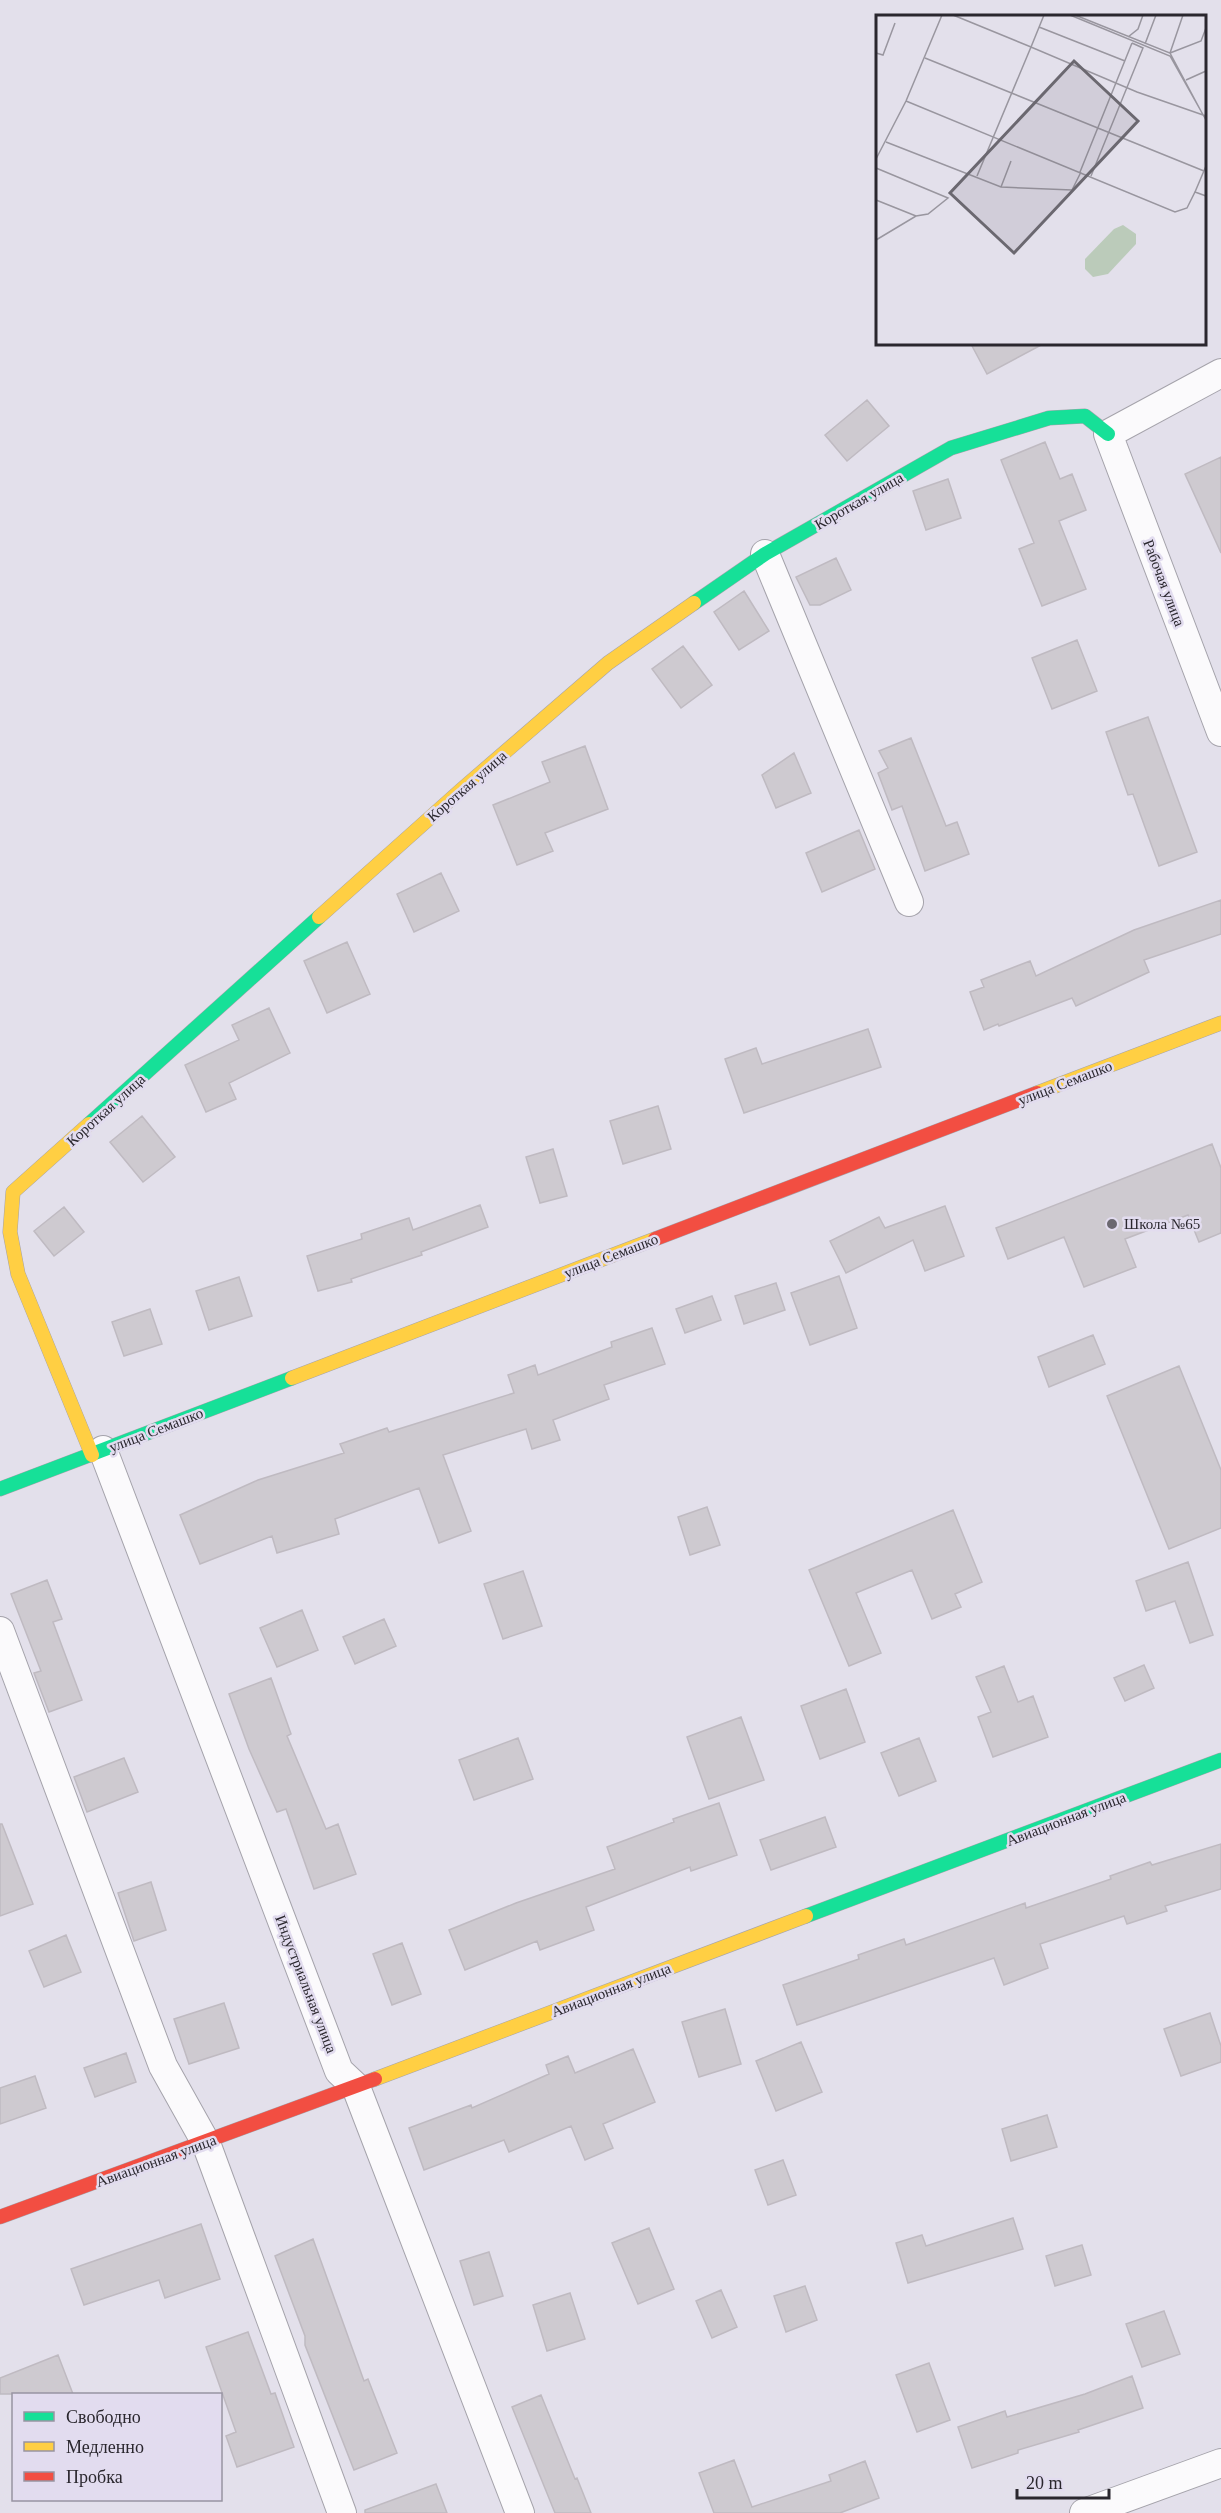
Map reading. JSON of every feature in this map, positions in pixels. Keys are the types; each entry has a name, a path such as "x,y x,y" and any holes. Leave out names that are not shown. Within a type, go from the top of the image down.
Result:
{"street":[{"path":"1108,434 1221,374"},
{"name":"Короткая улица","path":"98,1453 18,1274 10,1232 13,1192 461,790 608,663 765,554 951,448 1049,418 1085,416 1108,434"},
{"name":"Рабочая улица","path":"1108,434 1221,732"},
{"path":"765,554 909,902"},
{"name":"улица Семашко","path":"0,1489 1221,1023"},
{"name":"Индустриальная улица","path":"98,1453 339,2071 356,2087 519,2513"},
{"path":"0,1631 163,2066 206,2143 342,2513"},
{"name":"Авиационная улица","path":"0,2217 356,2087 1221,1760"},
{"path":"1084,2513 1221,2463"}],"building":[{"path":"972,345 1041,345 987,374"},
{"path":"867,400 889,426 847,461 825,435"},
{"path":"1045,442 1060,479 1072,474 1086,510 1059,521 1086,589 1042,606 1019,549 1034,543 1001,460"},
{"path":"1221,457 1221,553 1185,474"},
{"path":"948,479 961,518 926,530 913,491"},
{"path":"836,558 851,590 820,605 810,605 796,577"},
{"path":"744,591 769,631 739,650 714,612"},
{"path":"1077,640 1097,691 1052,709 1032,658"},
{"path":"683,646 712,685 681,708 652,669"},
{"path":"1148,717 1197,852 1159,866 1133,794 1128,795 1106,732"},
{"path":"911,738 946,826 957,822 969,854 925,871 902,806 892,810 878,773 888,768 879,751"},
{"path":"585,746 608,809 545,833 553,851 517,865 493,805 550,782 542,762"},
{"path":"794,753 811,793 776,808 762,775"},
{"path":"859,830 875,869 822,892 806,853"},
{"path":"441,873 459,911 414,932 397,894"},
{"path":"1221,900 1221,934 1144,960 1149,972 1076,1006 1072,998 984,1030 970,992 984,987 981,980 1030,961 1036,976 1134,930"},
{"path":"347,942 370,994 327,1013 304,961"},
{"path":"269,1008 290,1053 229,1083 236,1099 206,1112 185,1065 239,1040 232,1025"},
{"path":"868,1029 881,1067 744,1113 725,1059 756,1048 762,1064"},
{"path":"658,1106 671,1149 623,1164 610,1121"},
{"path":"142,1116 175,1157 143,1182 110,1142"},
{"name":"Школа №65","path":"1212,1144 1221,1168 1221,1233 1199,1242 1188,1215 1125,1239 1136,1267 1084,1287 1064,1237 1008,1259 996,1228"},
{"path":"553,1149 567,1196 540,1203 526,1157"},
{"path":"480,1205 488,1227 421,1252 422,1255 351,1279 352,1282 318,1291 307,1256 362,1239 361,1234 409,1218 413,1230"},
{"path":"945,1206 964,1256 925,1271 913,1240 846,1273 830,1241 879,1217 885,1228"},
{"path":"64,1207 84,1232 54,1256 34,1231"},
{"path":"839,1276 857,1328 810,1345 791,1293"},
{"path":"239,1277 252,1316 209,1330 196,1291"},
{"path":"776,1283 785,1310 744,1324 735,1296"},
{"path":"712,1296 721,1320 685,1333 676,1309"},
{"path":"150,1309 162,1344 124,1356 112,1322"},
{"path":"652,1328 665,1364 604,1385 609,1399 553,1420 560,1440 532,1449 526,1429 443,1455 471,1531 439,1543 419,1488 335,1519 339,1534 277,1553 272,1536 200,1564 180,1515 258,1480 344,1453 340,1444 387,1428 389,1432 514,1393 508,1375 535,1365 538,1375 612,1347 611,1342"},
{"path":"1093,1335 1105,1364 1049,1387 1038,1357"},
{"path":"1179,1366 1221,1470 1221,1528 1169,1549 1107,1396"},
{"path":"707,1507 720,1545 690,1555 678,1517"},
{"path":"953,1510 982,1582 955,1594 961,1607 932,1619 912,1570 856,1593 881,1653 849,1666 809,1570"},
{"path":"1188,1562 1213,1635 1190,1643 1175,1601 1146,1611 1136,1581"},
{"path":"523,1571 542,1626 503,1639 484,1584"},
{"path":"47,1580 62,1619 53,1622 82,1700 49,1712 34,1673 41,1671 11,1594"},
{"path":"302,1610 318,1650 277,1667 260,1628"},
{"path":"384,1619 396,1646 355,1664 343,1637"},
{"path":"1144,1665 1154,1688 1125,1701 1114,1678"},
{"path":"1004,1666 1018,1702 1033,1696 1048,1737 993,1757 978,1717 991,1712 976,1677"},
{"path":"271,1678 291,1734 287,1736 326,1829 338,1824 356,1874 314,1889 286,1809 277,1812 249,1749 229,1694"},
{"path":"846,1689 865,1742 820,1759 801,1706"},
{"path":"741,1717 764,1780 709,1799 687,1737"},
{"path":"518,1738 533,1779 474,1800 459,1760"},
{"path":"919,1738 936,1781 899,1796 881,1753"},
{"path":"124,1758 138,1792 87,1812 74,1777"},
{"path":"719,1803 737,1855 691,1871 690,1867 586,1907 594,1930 540,1950 537,1941 465,1970 449,1930 516,1903 615,1869 607,1847 674,1822 673,1819"},
{"path":"825,1817 836,1847 771,1870 760,1840"},
{"path":"0,1824 2,1824 33,1904 0,1916"},
{"path":"1221,1844 1221,1889 1165,1906 1167,1911 1127,1924 1124,1916 1040,1944 1048,1968 1004,1985 994,1958 797,2025 783,1985 859,1959 858,1955 904,1939 906,1945 1025,1903 1026,1908 1111,1879 1110,1876 1150,1862 1152,1865"},
{"path":"151,1882 166,1930 134,1941 118,1893"},
{"path":"66,1935 81,1972 44,1987 29,1951"},
{"path":"402,1943 421,1994 392,2005 373,1954"},
{"path":"224,2003 239,2048 189,2064 174,2019"},
{"path":"725,2009 741,2064 699,2077 682,2022"},
{"path":"1210,2013 1221,2046 1221,2062 1181,2076 1164,2029"},
{"path":"801,2042 822,2092 776,2111 756,2061"},
{"path":"633,2049 655,2102 603,2124 613,2148 585,2160 571,2126 509,2152 504,2140 424,2170 409,2128 471,2105 472,2108 549,2074 546,2065 568,2056 575,2073"},
{"path":"126,2053 136,2082 95,2097 84,2068"},
{"path":"35,2076 46,2108 0,2124 0,2088"},
{"path":"1047,2115 1057,2147 1011,2161 1002,2129"},
{"path":"783,2160 796,2195 768,2205 755,2170"},
{"path":"1013,2218 1023,2249 908,2283 896,2243 922,2235 926,2246"},
{"path":"201,2224 220,2279 165,2298 159,2280 84,2305 71,2269"},
{"path":"649,2228 674,2289 638,2304 612,2243"},
{"path":"313,2239 364,2381 368,2379 397,2453 354,2470 305,2345 305,2336 275,2256"},
{"path":"1082,2245 1091,2275 1055,2286 1046,2256"},
{"path":"489,2252 503,2296 474,2305 460,2261"},
{"path":"805,2286 817,2320 786,2332 774,2296"},
{"path":"721,2290 737,2327 712,2338 696,2301"},
{"path":"570,2293 585,2339 547,2351 533,2305"},
{"path":"1164,2311 1180,2354 1142,2367 1126,2324"},
{"path":"248,2332 271,2394 275,2393 294,2447 237,2467 226,2436 236,2432 206,2347"},
{"path":"58,2355 73,2393 0,2394 0,2378"},
{"path":"929,2363 950,2420 917,2432 896,2375"},
{"path":"1132,2376 1143,2408 972,2468 958,2427 1005,2411 1007,2417 1085,2394"},
{"path":"541,2395 591,2513 555,2513 512,2407"},
{"path":"734,2460 752,2507 831,2481 829,2475 865,2461 879,2498 840,2513 714,2513 699,2473"},
{"path":"436,2484 447,2513 365,2513 365,2510"}],"traffic: fast":[{"path":"694,603 765,554 951,448 1049,418 1085,416 1108,434"},
{"path":"89,1124 319,917"},
{"path":"0,1489 292,1378"},
{"path":"806,1916 1221,1760"}],"traffic: slow":[{"path":"319,917 608,663 694,603"},
{"path":"1037,1093 1221,1023"},
{"path":"89,1124 13,1192 10,1232 18,1274 92,1455"},
{"path":"292,1378 655,1239"},
{"path":"375,2079 806,1916"}],"traffic: jam":[{"path":"655,1239 1037,1093"},
{"path":"0,2217 375,2079"}],"place":[{"name":"Школа №65","path":"1112,1224"}]}
